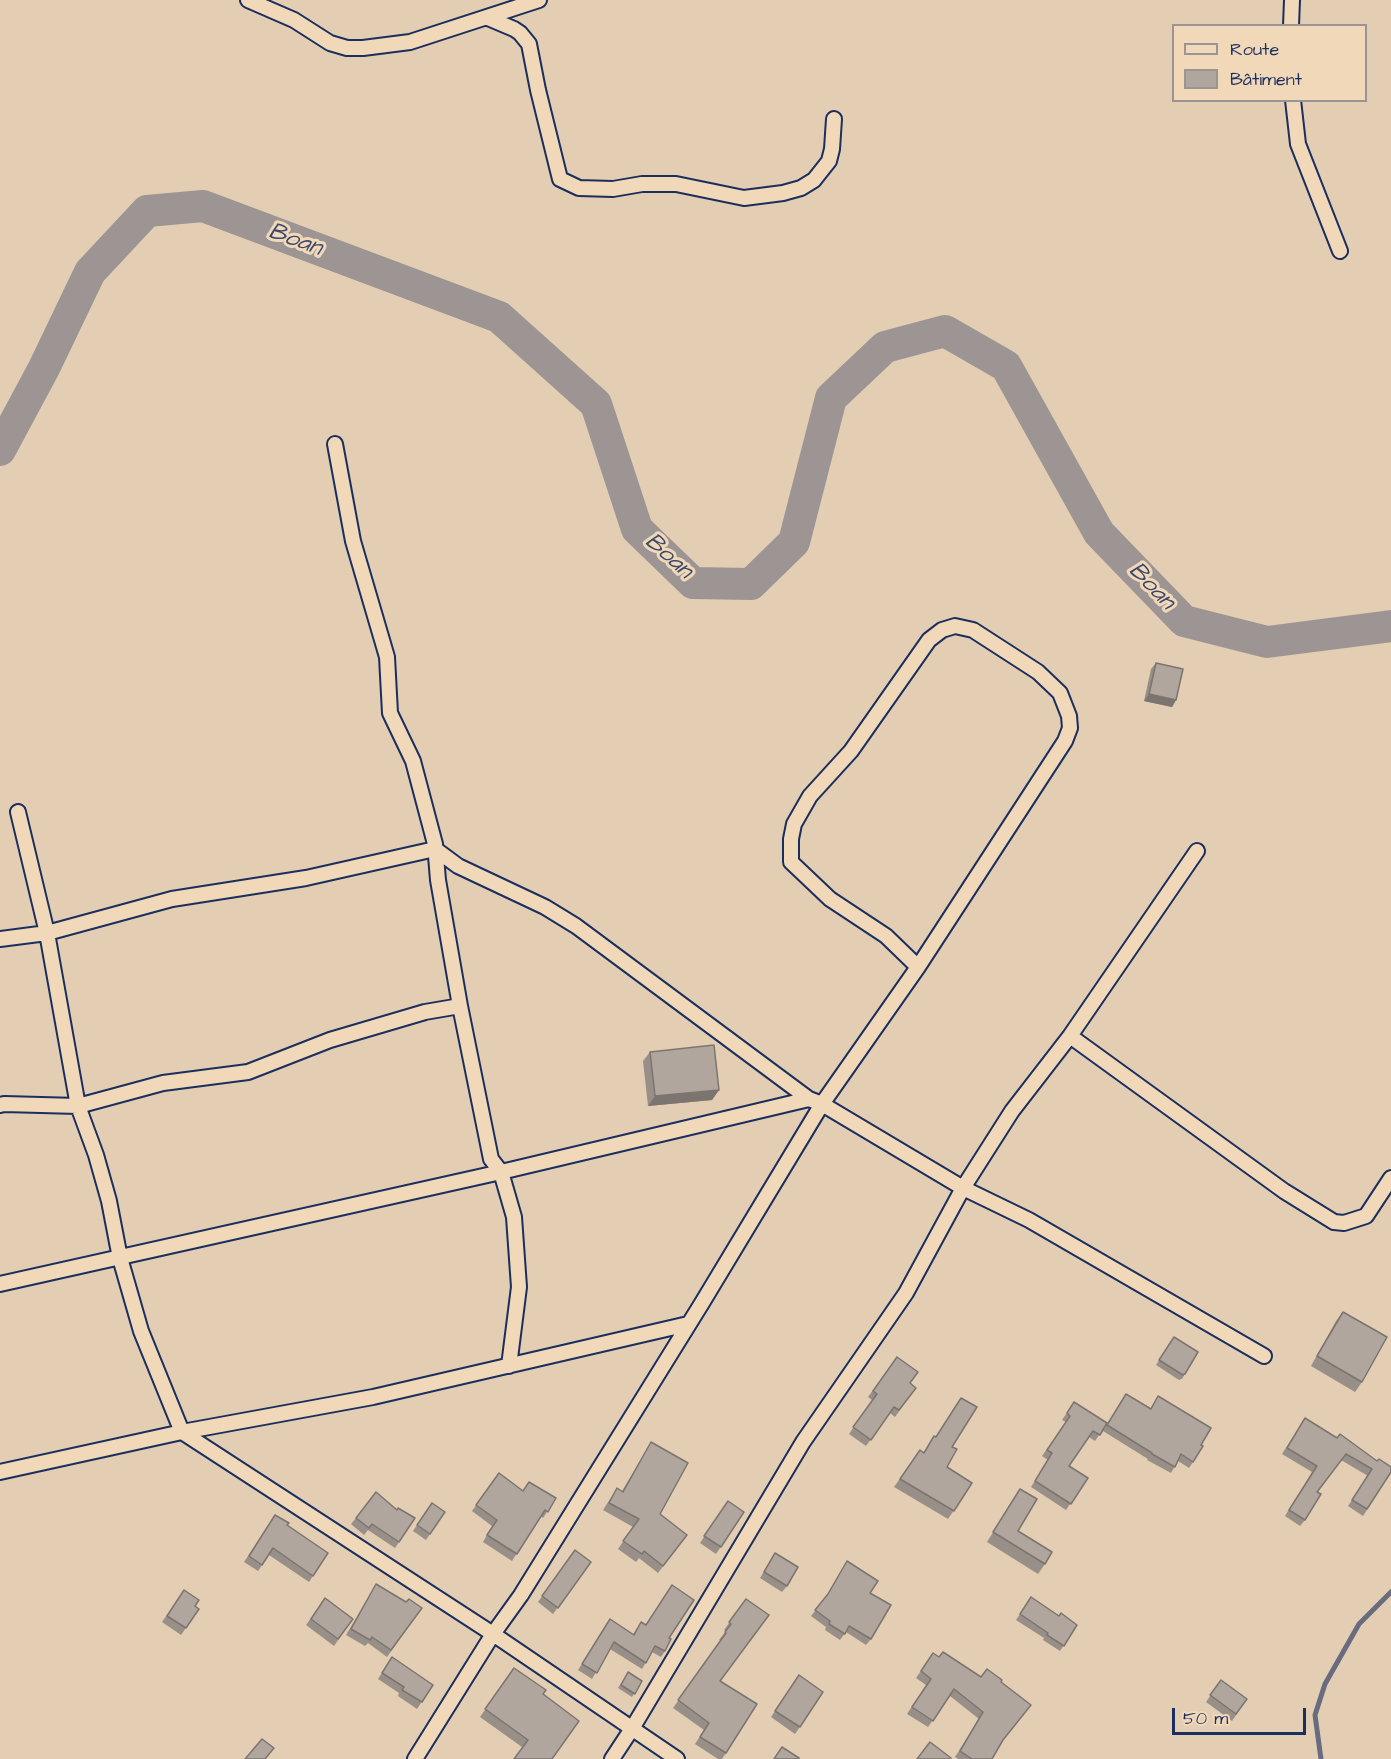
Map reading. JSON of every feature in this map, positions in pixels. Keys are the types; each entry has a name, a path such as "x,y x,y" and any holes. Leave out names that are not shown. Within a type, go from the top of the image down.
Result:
{"street":[{"path":"248,0 294,20 330,43 347,48 379,48 410,42 539,0"},
{"path":"1291,24 1292,0"},
{"path":"488,18 514,29 529,44 560,179 579,188 613,189 642,184 676,184 744,198 783,193 801,188 814,180 829,161 834,119"},
{"path":"1293,102 1298,144 1340,251"},
{"path":"335,444 353,541 387,657 390,712 413,761 435,849 438,880 460,1006 491,1159 501,1172 514,1217 519,1287 509,1366"},
{"path":"415,1759 493,1634 521,1595 688,1324 815,1102 918,967 1065,741 1070,728 1069,716 1060,693 1038,672 972,630 955,626 942,630 929,640 851,751 810,796 794,824 791,838 791,862 830,898 886,936 918,967"},
{"path":"18,812 47,933 78,1106 96,1155 109,1201 120,1258 141,1331 183,1432 493,1634 677,1759"},
{"path":"0,939 47,933 172,899 306,878 435,849 458,866 545,907 576,926 815,1102 963,1188 1029,1220 1264,1356"},
{"path":"612,1759 803,1442 906,1293 963,1188 1012,1112 1070,1036 1197,851"},
{"path":"0,1105 78,1106 163,1083 248,1072 330,1040 425,1012 460,1006"},
{"path":"1070,1036 1284,1191 1334,1222 1344,1223 1366,1216 1391,1178"},
{"path":"0,1284 815,1102"},
{"path":"0,1472 183,1432 373,1397 688,1324"}],"building":[{"path":"1156,663 1183,669 1176,700 1149,694"},
{"path":"714,1045 719,1090 655,1096 650,1052"},
{"path":"1343,1312 1387,1337 1362,1382 1317,1356"},
{"path":"1174,1337 1198,1352 1183,1375 1159,1360"},
{"path":"897,1357 918,1372 910,1383 916,1388 899,1410 894,1407 871,1440 853,1427 877,1394 873,1391"},
{"path":"1126,1394 1151,1409 1158,1396 1211,1428 1193,1462 1181,1454 1175,1467 1107,1425"},
{"path":"961,1398 977,1407 952,1447 957,1449 947,1467 972,1483 954,1511 900,1479 920,1450 924,1453"},
{"path":"1074,1402 1107,1423 1100,1435 1093,1431 1069,1466 1088,1478 1071,1504 1035,1481 1052,1453 1047,1450 1070,1416 1067,1413"},
{"path":"1305,1418 1337,1438 1340,1434 1377,1461 1379,1459 1391,1467 1391,1472 1367,1509 1352,1500 1372,1469 1346,1454 1317,1492 1321,1494 1305,1520 1289,1510 1317,1466 1287,1448"},
{"path":"651,1442 688,1463 660,1514 687,1535 663,1566 644,1551 642,1554 623,1541 639,1519 609,1503 617,1488 623,1492"},
{"path":"499,1473 523,1491 529,1482 556,1498 548,1512 545,1510 517,1554 487,1535 497,1520 476,1505"},
{"path":"1020,1489 1037,1499 1018,1531 1052,1552 1045,1564 993,1532"},
{"path":"376,1492 397,1510 398,1508 415,1518 399,1542 372,1524 369,1528 356,1518"},
{"path":"728,1501 744,1512 721,1547 704,1536"},
{"path":"432,1503 445,1512 430,1534 417,1525"},
{"path":"275,1515 328,1553 313,1576 273,1548 262,1565 249,1556"},
{"path":"575,1550 591,1562 558,1608 542,1596"},
{"path":"775,1553 798,1567 787,1586 764,1572"},
{"path":"847,1561 878,1581 870,1593 891,1605 871,1639 849,1626 845,1634 829,1624 830,1621 815,1610 828,1594"},
{"path":"376,1584 406,1602 409,1599 422,1608 391,1650 372,1637 370,1640 351,1629"},
{"path":"672,1585 694,1600 669,1638 671,1639 665,1651 655,1646 646,1663 614,1642 597,1673 582,1664 610,1619 634,1635 641,1622 646,1625"},
{"path":"184,1590 199,1600 195,1606 199,1609 186,1628 167,1616"},
{"path":"1031,1597 1059,1616 1061,1613 1077,1625 1064,1646 1020,1614"},
{"path":"325,1598 353,1619 338,1639 311,1619"},
{"path":"746,1599 769,1615 720,1681 757,1704 726,1753 700,1737 709,1723 678,1700 726,1633 731,1624 729,1622"},
{"path":"943,1652 981,1677 987,1669 1031,1705 1003,1740 992,1759 972,1759 960,1751 983,1712 954,1689 933,1721 912,1707 931,1679 921,1671 933,1653 939,1657"},
{"path":"392,1657 433,1685 422,1702 402,1690 404,1687 382,1673"},
{"path":"514,1668 546,1690 543,1694 579,1721 552,1759 514,1759 528,1740 485,1709"},
{"path":"628,1672 642,1681 635,1694 621,1685"},
{"path":"799,1675 823,1692 800,1727 775,1711"},
{"path":"1221,1680 1247,1699 1236,1714 1210,1695"},
{"path":"262,1739 274,1748 265,1759 245,1759"},
{"path":"930,1742 951,1758 917,1759"},
{"path":"782,1747 799,1758 799,1759 774,1759"}],"waterway":[{"name":"Boan","path":"0,450 44,368 90,272 147,211 203,206 499,317 596,404 637,529 693,583 751,584 794,542 831,398 885,347 945,331 1006,366 1099,533 1184,621 1267,642 1391,626"},
{"path":"1321,1759 1315,1715 1325,1684 1359,1624 1391,1592"}]}
